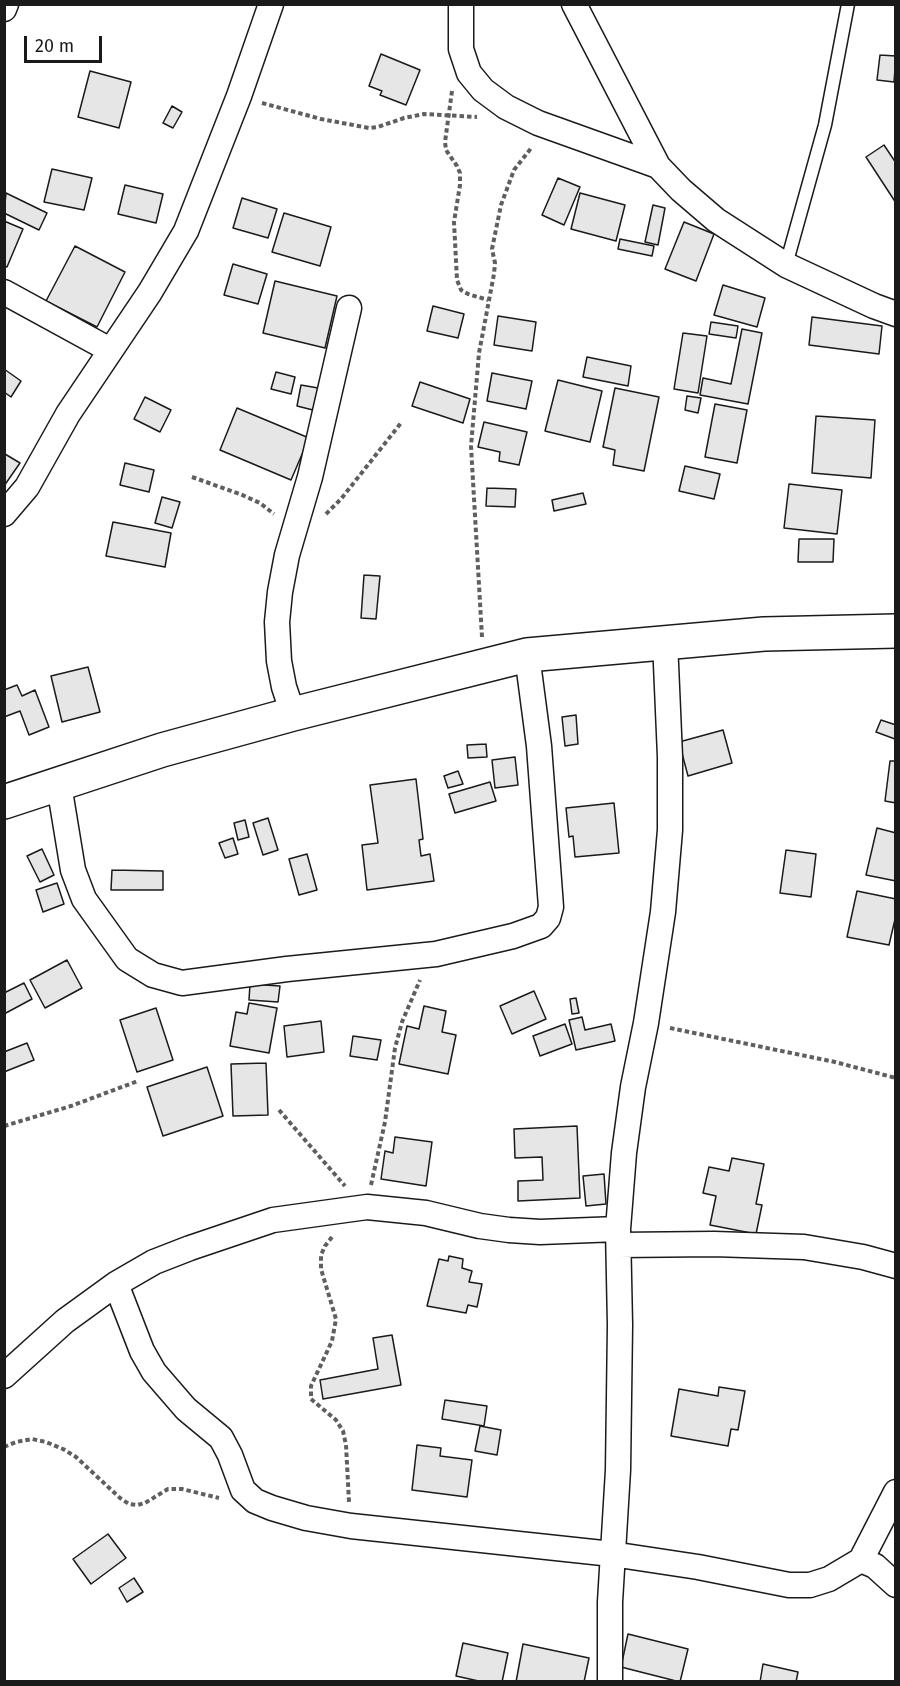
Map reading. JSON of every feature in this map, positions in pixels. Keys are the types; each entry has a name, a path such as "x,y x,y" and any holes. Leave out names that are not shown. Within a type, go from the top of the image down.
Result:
{"street":[{"path":"4,9 6,4"},
{"path":"4,514 27,487 68,414 150,292 186,231 239,96 271,4"},
{"path":"461,4 461,49 469,73 483,90 506,107 551,128 657,166"},
{"path":"574,4 657,166 681,190 716,220 786,265 896,314"},
{"path":"4,292 110,350"},
{"path":"293,714 284,687 279,661 277,622 279,592 310,477 349,308"},
{"path":"4,802 162,750 293,714 527,655 764,633 896,631"},
{"path":"610,1682 612,1554 618,1470 619,1237 624,1153 663,912 670,830 670,757 665,641"},
{"path":"59,785 73,870 84,899 128,959 153,975 182,983 287,969 436,954 513,936 541,926 548,918 551,907 539,746 527,655"},
{"path":"4,1376 65,1320 116,1284 154,1262 273,1220 364,1207 426,1213 480,1226 509,1230 714,1244 804,1247 863,1257 896,1266"},
{"path":"116,1284 138,1343 154,1372 186,1409 221,1438 243,1490 255,1501 306,1518 351,1527 612,1554 698,1567 789,1586 810,1585 829,1579 861,1560 896,1492"},
{"path":"861,1560 875,1566 896,1585"}],"lane":[{"path":"786,265 825,125 848,4"}],"path":[{"path":"239,96 321,119 369,128 424,114 486,117"},
{"path":"449,114 446,150 460,173 454,222 457,280 461,290 488,300"},
{"path":"484,665 471,446 479,353 495,263 492,249 494,235 508,184 524,154 551,128"},
{"path":"192,477 260,503 274,514 291,544 333,507 401,423"},
{"path":"351,1527 346,1445 343,1431 336,1420 311,1399 311,1386 332,1341 336,1319 321,1269 321,1255 329,1240 364,1207 385,1122 395,1048 402,1022 418,985 436,954"},
{"path":"646,1023 835,1062 896,1078"},
{"path":"4,1126 71,1106 138,1081"},
{"path":"279,1110 364,1207"},
{"path":"4,1448 16,1442 32,1439 63,1449 76,1457 129,1504 145,1503 168,1489 182,1489 213,1497 255,1501"}],"building":[{"path":"381,54 420,70 406,105 380,95 382,91 369,86"},
{"path":"880,55 896,56 894,82 877,80"},
{"path":"90,71 131,82 119,128 78,117"},
{"path":"172,106 182,112 173,128 163,123"},
{"path":"884,145 896,163 896,203 866,157"},
{"path":"52,169 92,178 84,210 44,202"},
{"path":"558,178 580,187 564,225 542,215"},
{"path":"125,185 163,194 156,223 118,214"},
{"path":"6,193 47,213 39,230 4,213"},
{"path":"580,193 625,205 616,241 571,229"},
{"path":"242,198 277,209 268,238 233,228"},
{"path":"653,205 665,208 658,245 645,242"},
{"path":"284,213 331,227 320,266 272,252"},
{"path":"4,221 23,229 7,267 4,266"},
{"path":"684,222 714,234 696,281 665,269"},
{"path":"620,239 654,246 652,256 618,249"},
{"path":"75,246 125,272 97,327 46,301"},
{"path":"233,264 267,274 258,304 224,295"},
{"path":"275,281 337,296 325,348 263,333"},
{"path":"723,285 765,298 757,327 714,315"},
{"path":"433,306 464,314 458,338 427,331"},
{"path":"498,316 536,322 532,351 494,345"},
{"path":"812,317 882,326 879,354 809,345"},
{"path":"711,322 738,326 736,338 709,334"},
{"path":"742,329 762,333 748,404 700,395 703,378 731,384"},
{"path":"683,333 707,336 698,393 674,389"},
{"path":"587,357 631,366 628,386 583,377"},
{"path":"4,369 21,381 11,397 4,392"},
{"path":"276,372 295,377 291,394 271,389"},
{"path":"492,373 532,381 526,409 487,401"},
{"path":"558,380 602,391 590,442 545,431"},
{"path":"420,382 470,399 463,423 412,406"},
{"path":"301,385 318,388 313,410 297,406"},
{"path":"615,388 659,397 644,471 613,465 615,450 603,447"},
{"path":"687,396 701,398 698,413 685,410"},
{"path":"145,397 171,410 160,432 134,419"},
{"path":"715,404 747,410 737,463 705,457"},
{"path":"237,408 309,438 291,480 220,450"},
{"path":"816,416 875,420 871,478 812,473"},
{"path":"484,422 527,432 519,465 499,461 500,452 478,447"},
{"path":"4,455 20,463 4,486"},
{"path":"125,463 154,470 149,492 120,485"},
{"path":"685,466 720,474 714,499 679,491"},
{"path":"789,484 842,490 837,534 784,528"},
{"path":"487,488 516,489 515,507 486,506"},
{"path":"583,493 586,504 554,511 552,500"},
{"path":"162,497 180,502 172,528 155,523"},
{"path":"113,522 171,533 165,567 106,556"},
{"path":"799,539 834,539 833,562 798,562"},
{"path":"364,575 380,576 376,619 361,618"},
{"path":"88,667 100,712 62,722 51,676"},
{"path":"17,685 22,696 35,690 49,727 29,735 20,711 4,717 4,690"},
{"path":"576,715 578,744 565,746 562,717"},
{"path":"881,720 896,725 895,739 876,732"},
{"path":"723,730 732,763 688,776 679,742"},
{"path":"486,744 487,757 468,758 467,745"},
{"path":"515,757 518,785 495,788 492,760"},
{"path":"890,761 896,761 896,803 885,801"},
{"path":"458,771 463,784 448,788 444,776"},
{"path":"416,779 423,839 419,840 421,856 430,854 434,881 367,890 362,845 378,843 370,785"},
{"path":"490,782 496,801 455,813 449,794"},
{"path":"614,803 619,853 575,857 573,836 569,837 566,808"},
{"path":"268,818 278,850 263,855 253,823"},
{"path":"245,820 249,837 238,840 234,823"},
{"path":"877,828 896,833 896,881 866,875"},
{"path":"233,838 238,854 225,858 219,843"},
{"path":"42,849 54,875 40,882 27,856"},
{"path":"786,850 816,854 811,897 780,893"},
{"path":"307,854 317,890 299,895 289,859"},
{"path":"112,870 163,871 163,890 111,890"},
{"path":"57,883 64,904 43,912 36,890"},
{"path":"857,891 896,899 896,915 889,945 847,937"},
{"path":"67,960 82,988 45,1008 30,980"},
{"path":"24,983 32,999 4,1014 4,993"},
{"path":"250,984 280,986 278,1002 249,1000"},
{"path":"534,991 546,1019 512,1034 500,1006"},
{"path":"576,998 579,1013 572,1014 570,999"},
{"path":"249,1003 277,1008 269,1053 230,1046 236,1012 247,1014"},
{"path":"424,1006 446,1011 442,1032 456,1035 448,1074 399,1064 407,1026 419,1029"},
{"path":"156,1008 173,1060 137,1072 120,1020"},
{"path":"582,1017 585,1030 611,1024 615,1041 576,1050 569,1020"},
{"path":"321,1021 324,1052 287,1057 284,1026"},
{"path":"565,1024 572,1044 540,1056 533,1036"},
{"path":"353,1036 381,1040 377,1060 350,1056"},
{"path":"27,1043 34,1060 4,1072 4,1052"},
{"path":"266,1063 268,1115 233,1116 231,1064"},
{"path":"207,1067 223,1116 163,1136 147,1087"},
{"path":"577,1126 580,1198 518,1201 518,1181 543,1180 542,1157 515,1158 514,1129"},
{"path":"395,1137 432,1142 426,1186 381,1179 385,1151 393,1153"},
{"path":"732,1158 764,1164 756,1204 762,1205 756,1234 710,1225 716,1196 703,1193 709,1167 729,1171"},
{"path":"604,1174 606,1204 586,1206 583,1176"},
{"path":"449,1256 463,1259 462,1268 472,1271 469,1282 482,1284 477,1307 468,1305 466,1313 427,1306 439,1259 448,1261"},
{"path":"392,1335 401,1385 323,1399 320,1380 378,1369 373,1338"},
{"path":"719,1387 745,1391 738,1430 731,1429 728,1446 671,1436 679,1389 718,1396"},
{"path":"445,1400 487,1406 484,1426 442,1419"},
{"path":"480,1426 501,1430 497,1455 475,1451"},
{"path":"417,1445 441,1448 440,1456 472,1460 467,1497 412,1490"},
{"path":"108,1534 126,1558 91,1584 73,1559"},
{"path":"134,1578 143,1592 127,1602 119,1588"},
{"path":"628,1634 688,1649 680,1682 621,1667"},
{"path":"463,1643 508,1653 502,1682 483,1682 456,1676"},
{"path":"523,1644 589,1658 584,1682 516,1682"},
{"path":"763,1664 798,1672 796,1682 760,1682"}]}
